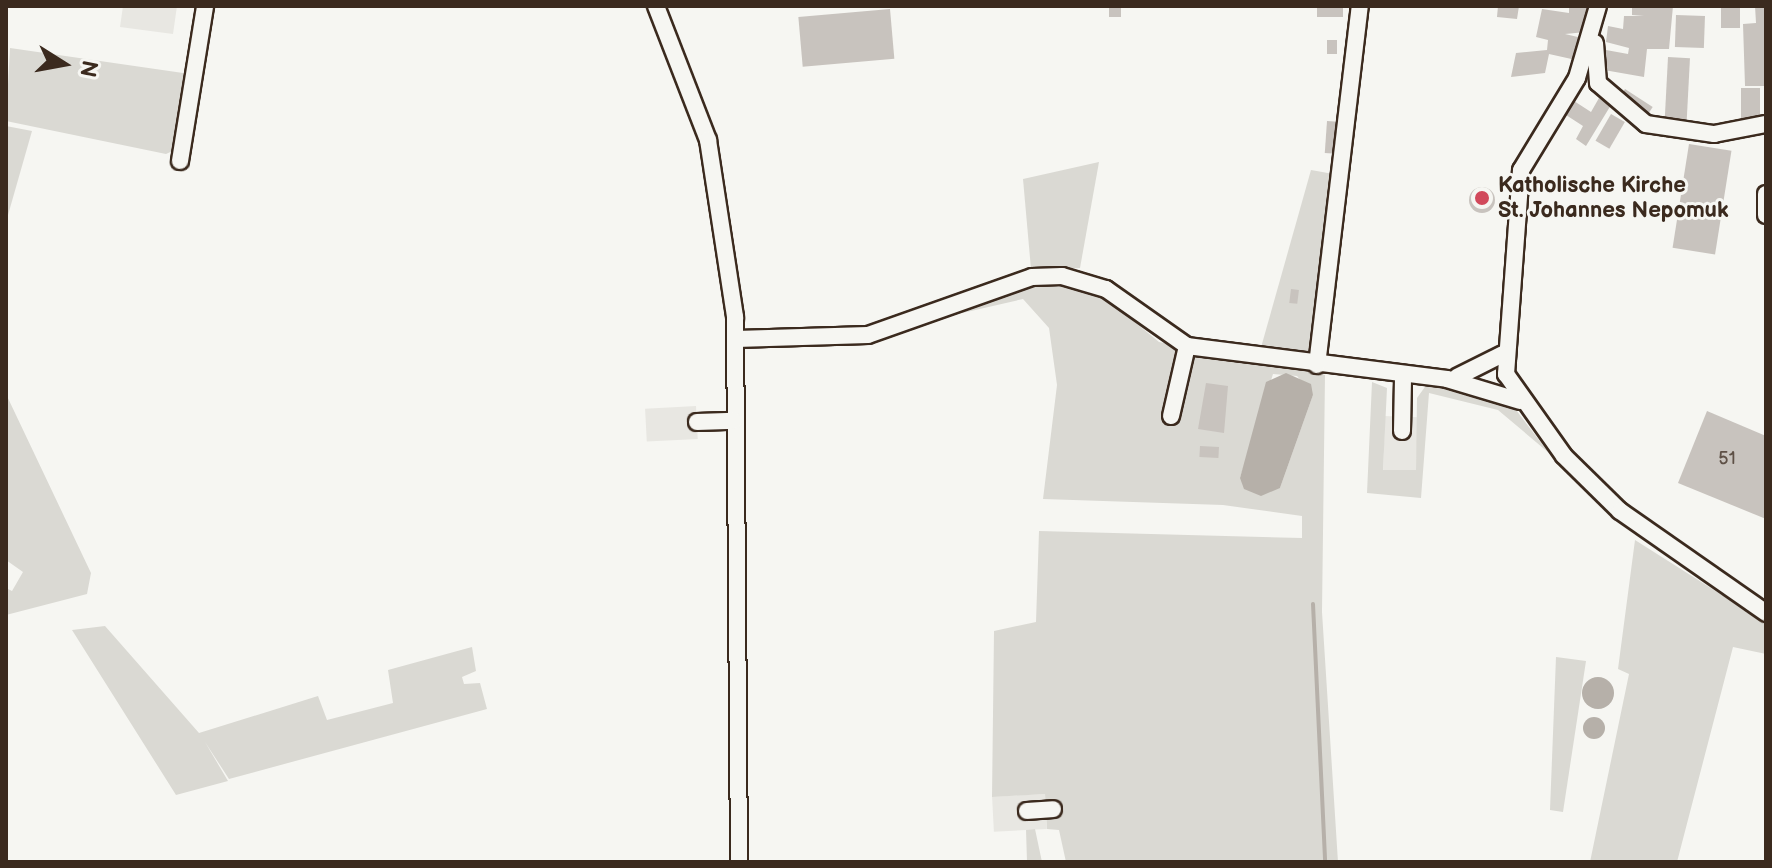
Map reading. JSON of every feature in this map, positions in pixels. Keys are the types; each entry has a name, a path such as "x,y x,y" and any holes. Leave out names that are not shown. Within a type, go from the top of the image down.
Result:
{"street":[{"path":"180,161 205,6"},
{"path":"656,6 708,140 736,339 734,421 739,862"},
{"path":"1317,365 1360,6"},
{"path":"1598,6 1594,37 1598,83 1646,124 1714,134 1766,124"},
{"path":"1594,37 1521,170 1509,261 1503,354 1520,401 1620,511 1766,613"},
{"path":"1766,194 1766,215"},
{"path":"736,339 868,335 1032,277 1062,276 1106,289 1187,346 1403,377 1447,379 1520,401"},
{"path":"1171,416 1187,346"},
{"path":"1447,379 1479,372 1503,354"},
{"path":"1402,431 1403,377"},
{"path":"697,422 734,421"},
{"path":"1027,811 1053,809"}],"shaded area":[{"path":"123,6 177,6 173,34 120,27"},
{"path":"10,48 190,74 177,149 166,154 6,121"},
{"path":"6,126 32,131 6,222"},
{"path":"1099,162 1080,268 1031,269 1023,179"},
{"path":"1311,170 1339,175 1316,361 1260,351"},
{"path":"1062,282 1097,291 1159,342 1325,375 1322,612 1338,862 1066,862 1059,830 1047,829 1045,794 992,797 994,631 1036,622 1039,531 1302,538 1302,516 1223,505 1043,499 1057,385 1049,328 1023,299 949,316 1034,284","holes":["1273,374 1297,376 1313,395 1280,488 1240,478"]},
{"path":"1286,373 1311,384 1313,395 1280,488 1261,496 1244,489 1240,478 1266,382"},
{"path":"1372,382 1387,388 1383,470 1416,470 1417,398 1427,384 1516,410 1549,453 1498,410 1429,393 1421,498 1367,493"},
{"path":"6,394 91,573 87,594 6,615 6,588 12,591 23,572 6,560"},
{"path":"696,406 698,439 647,442 645,409"},
{"path":"1385,416 1418,417 1416,471 1383,470"},
{"path":"1635,540 1766,623 1766,654 1733,647 1677,862 1590,862 1629,674 1618,669"},
{"path":"105,626 199,733 318,696 327,720 393,703 388,670 472,647 476,671 462,677 464,684 480,683 487,709 229,779 205,742 228,781 176,795 72,630"},
{"path":"1556,657 1586,661 1563,812 1550,810"},
{"path":"1598,677 1609,682 1614,693 1609,704 1598,709 1587,704 1582,693 1587,682"},
{"path":"1594,717 1605,728 1594,739 1583,728"},
{"path":"1045,794 1047,829 994,832 992,797"},
{"path":"1035,829 1042,862 1027,862 1026,830"}],"building":[{"path":"1109,6 1121,6 1121,17 1109,17"},
{"path":"1317,6 1343,6 1343,17 1317,17"},
{"path":"1498,6 1519,6 1517,19 1497,17"},
{"path":"1569,6 1589,6 1586,32 1565,34 1582,38 1576,60 1549,54 1545,73 1511,77 1516,53 1547,50 1548,40 1536,37 1542,9 1569,13"},
{"path":"1632,6 1673,6 1669,49 1647,49 1644,77 1604,70 1606,50 1628,54 1629,48 1606,42 1608,26 1623,29 1624,16 1644,16 1632,15"},
{"path":"1721,6 1740,6 1740,28 1721,28"},
{"path":"1755,6 1766,6 1766,86 1745,86 1743,24 1756,23"},
{"path":"890,9 894,59 803,67 798,17"},
{"path":"1676,15 1705,16 1704,48 1675,47"},
{"path":"1327,40 1337,40 1337,54 1327,54"},
{"path":"1668,57 1690,58 1687,121 1665,120"},
{"path":"1741,88 1760,88 1760,123 1741,123"},
{"path":"1625,89 1653,107 1646,117 1618,99"},
{"path":"1599,98 1611,105 1586,146 1576,139 1583,126 1566,115 1574,101 1591,112"},
{"path":"1611,114 1625,122 1609,149 1596,141"},
{"path":"1327,121 1342,122 1340,154 1325,153"},
{"path":"1689,144 1731,151 1715,254 1673,248"},
{"name":"Katholische Kirche St. Johannes Nepomuk","path":"1482,187 1491,191 1495,200 1491,209 1482,213 1473,209 1469,200 1473,191"},
{"path":"1291,289 1299,290 1297,304 1289,303"},
{"path":"1206,383 1228,386 1224,433 1198,429"},
{"path":"1707,411 1766,436 1766,519 1678,483"},
{"path":"1200,446 1219,447 1218,458 1199,457"}],"waterway":[{"path":"1313,604 1325,862"}],"place":[{"name":"Katholische Kirche St. Johannes Nepomuk","path":"1482,198"}]}
